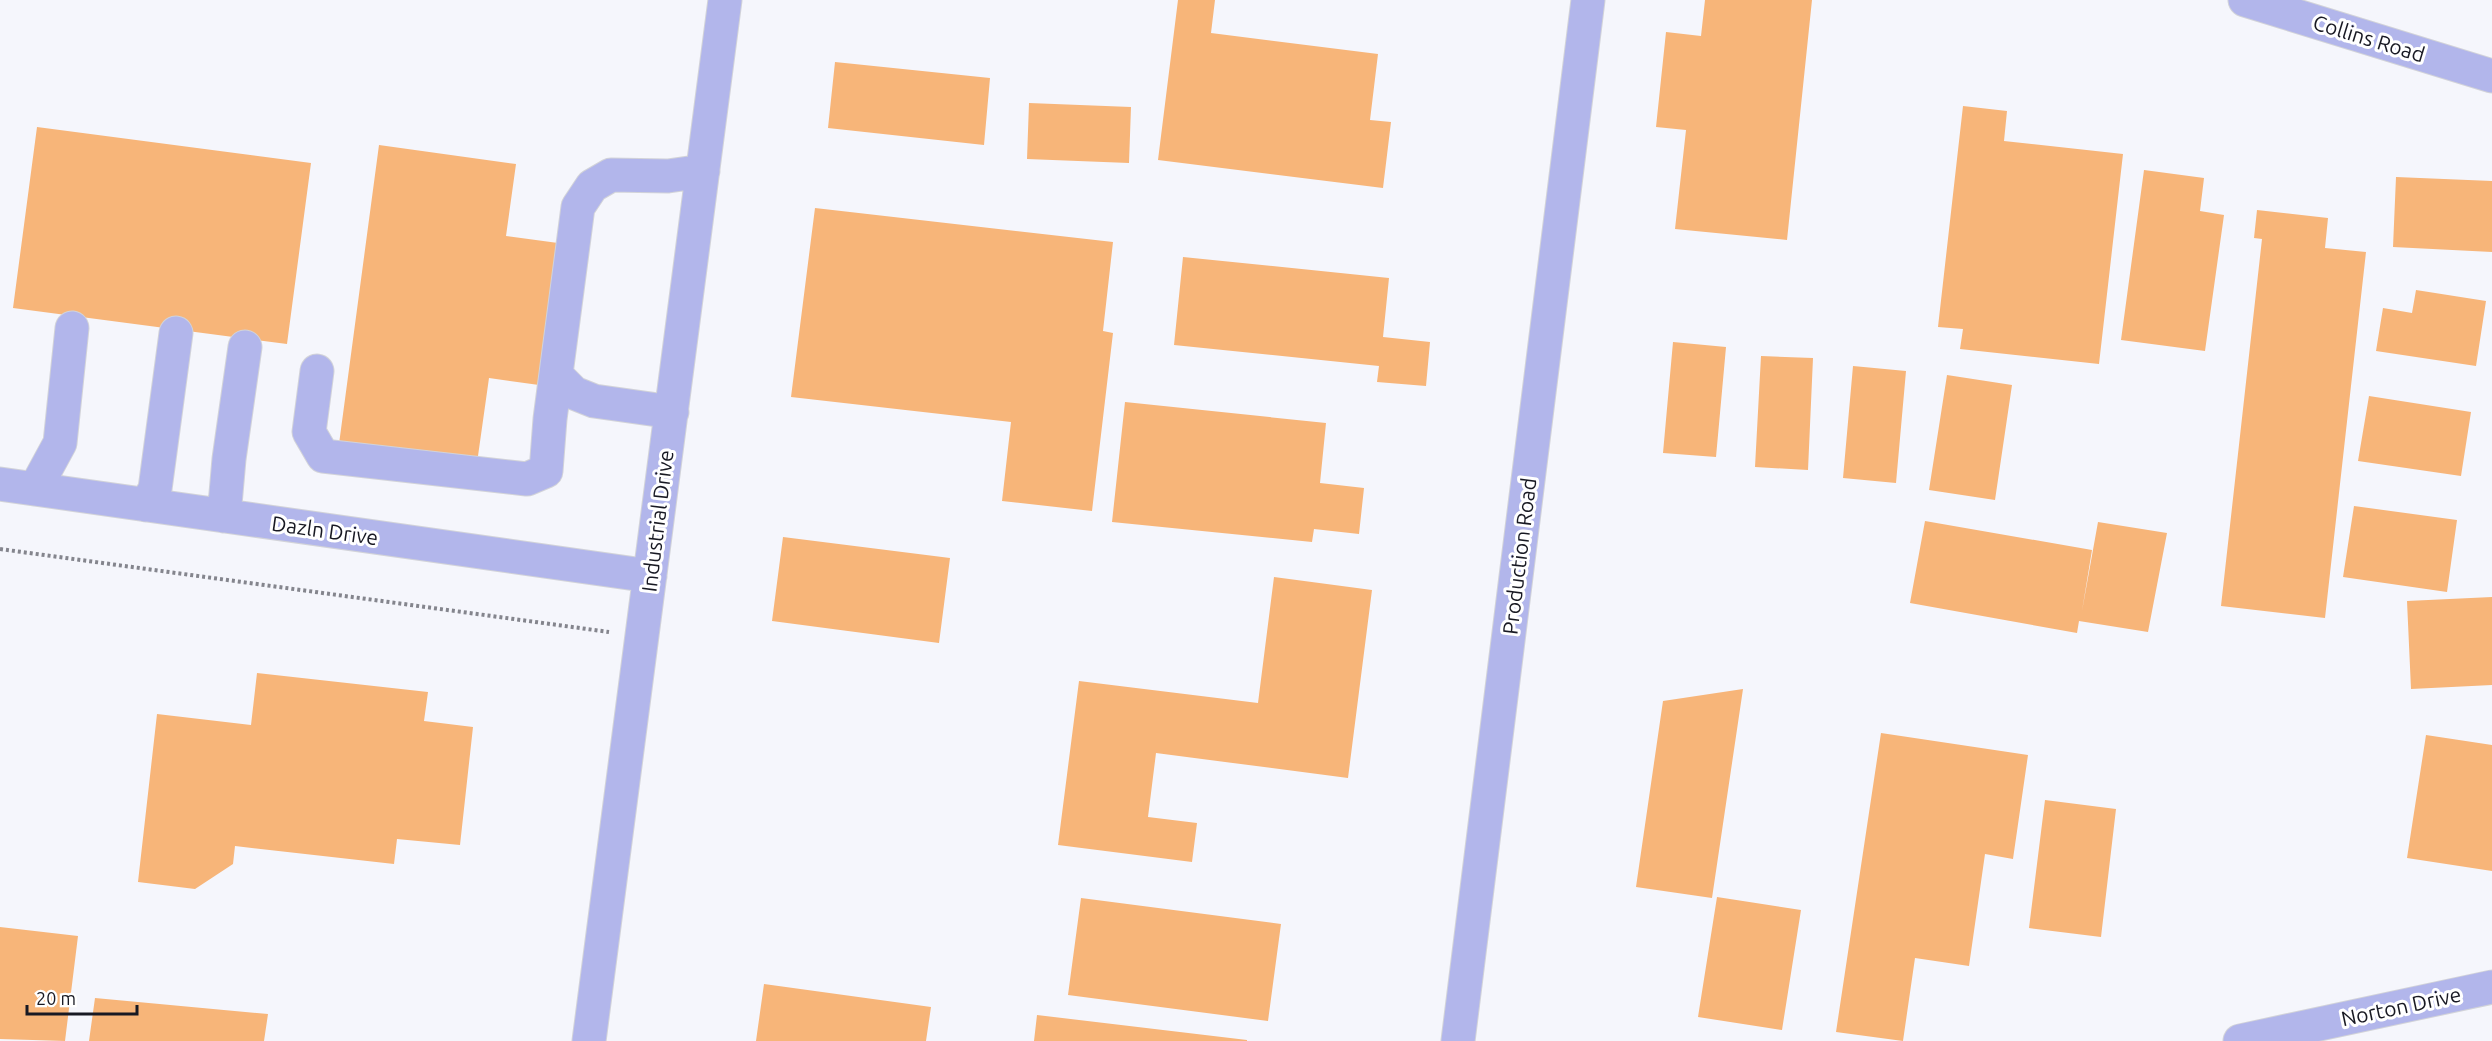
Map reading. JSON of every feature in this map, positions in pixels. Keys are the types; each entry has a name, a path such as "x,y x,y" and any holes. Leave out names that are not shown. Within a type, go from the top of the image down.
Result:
{"street":[{"name":"Industrial Drive","path":"589,1041 725,0"},
{"name":"Production Road","path":"1458,1041 1588,0"},
{"name":"Collins Road","path":"2245,0 2492,76"},
{"path":"317,371 309,432 322,456 527,479 546,471 548,429 557,376 578,207 592,186 611,175 668,176 703,171"},
{"path":"35,489 60,443 72,328"},
{"path":"146,504 155,489 176,333"},
{"path":"224,516 229,459 245,347"},
{"path":"557,376 574,393 594,400 672,412"},
{"name":"Dazln Drive","path":"0,484 650,576"},
{"name":"Norton Drive","path":"2254,1039 2492,987"}],"path":[{"path":"0,549 642,637"}],"building":[{"path":"1178,0 1215,0 1211,33 1378,54 1370,120 1391,122 1383,188 1158,160"},
{"path":"1705,0 1812,0 1787,240 1675,229 1686,130 1656,127 1666,32 1701,36"},
{"path":"835,62 990,78 984,145 828,128"},
{"path":"1029,103 1131,107 1129,163 1027,159"},
{"path":"1963,106 2007,111 2004,141 2123,154 2099,364 1960,349 1963,329 1938,327"},
{"path":"37,127 311,163 287,344 13,308"},
{"path":"379,145 516,164 506,236 558,243 539,385 489,378 477,463 339,444"},
{"path":"2144,170 2204,178 2200,211 2224,215 2205,351 2121,340"},
{"path":"2396,177 2492,181 2492,252 2393,247"},
{"path":"815,208 1113,242 1103,331 1113,333 1092,511 1002,501 1011,422 791,397"},
{"path":"2257,210 2328,218 2325,248 2366,252 2325,618 2221,606 2262,239 2254,238"},
{"path":"1183,257 1389,278 1383,337 1430,342 1426,386 1377,382 1379,366 1174,345"},
{"path":"2416,290 2486,301 2476,366 2376,351 2383,308 2412,313"},
{"path":"1673,342 1726,347 1716,457 1663,453"},
{"path":"1761,356 1813,358 1808,470 1755,467"},
{"path":"1853,366 1906,371 1896,483 1843,478"},
{"path":"1947,375 2012,385 1995,500 1929,490"},
{"path":"2369,396 2471,412 2461,476 2358,461"},
{"path":"1125,402 1326,423 1320,483 1364,488 1359,534 1314,529 1312,542 1112,522"},
{"path":"2354,506 2457,520 2447,592 2343,577"},
{"path":"1925,521 2092,550 2082,611 2098,522 2167,533 2148,632 2079,621 2077,633 1910,603"},
{"path":"783,537 950,558 939,643 772,621"},
{"path":"1274,577 1372,590 1348,778 1156,753 1148,817 1197,823 1192,862 1058,845 1079,681 1258,703"},
{"path":"2492,597 2492,685 2411,689 2407,601"},
{"path":"257,673 428,692 424,721 473,727 460,845 397,839 394,864 235,846 233,864 195,889 138,882 157,714 251,725"},
{"path":"1743,689 1712,898 1636,887 1663,701"},
{"path":"1881,733 2028,755 2013,859 1985,854 1969,966 1915,958 1903,1041 1836,1032"},
{"path":"2426,735 2492,745 2492,871 2407,858"},
{"path":"2045,800 2116,809 2101,937 2029,928"},
{"path":"1717,897 1801,910 1782,1030 1698,1017"},
{"path":"1081,898 1281,924 1268,1021 1068,995"},
{"path":"0,927 78,936 65,1041 0,1039"},
{"path":"764,984 931,1007 926,1041 756,1041"},
{"path":"95,998 268,1014 264,1041 89,1041"},
{"path":"1037,1015 1247,1040 1247,1041 1034,1041"}]}
